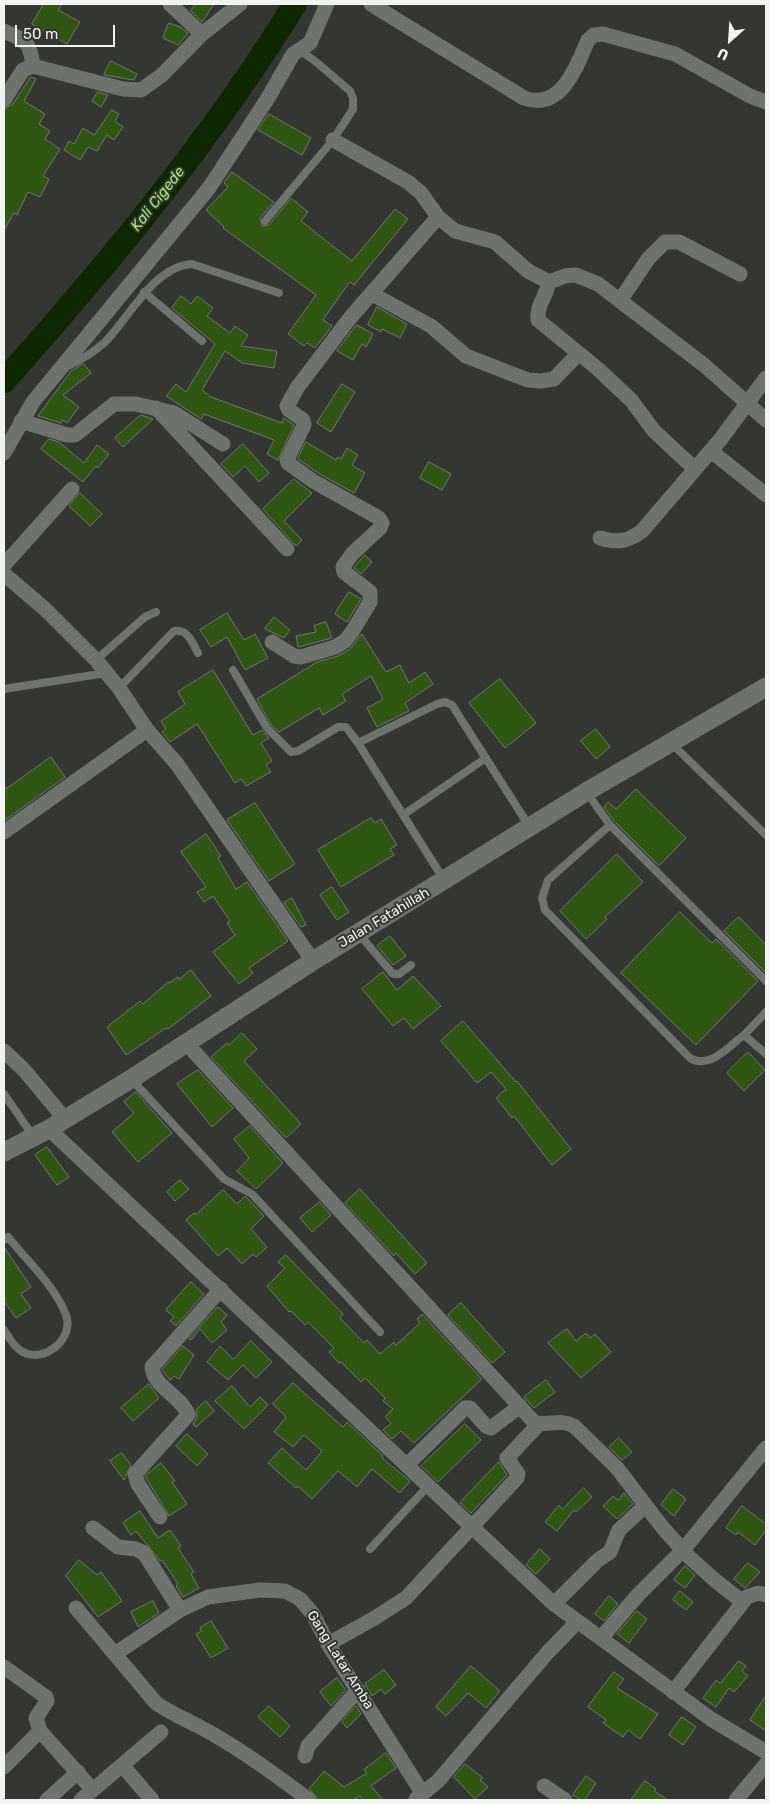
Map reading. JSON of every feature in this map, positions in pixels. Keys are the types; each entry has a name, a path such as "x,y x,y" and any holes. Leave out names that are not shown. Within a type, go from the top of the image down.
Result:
{"street":[{"path":"170,4 202,34"},
{"path":"4,100 22,70 33,66 123,90 142,90 162,75 202,34 240,4"},
{"path":"4,453 33,402 209,188 268,98 293,54 310,43 327,4"},
{"path":"371,4 524,98 537,103 567,84 588,40 594,35 603,34 675,54 750,96 766,102"},
{"path":"4,31 28,43 33,66"},
{"path":"333,140 408,182 420,193 438,217 455,230 496,242 528,271 549,282 565,276 581,276 598,284 621,299 704,365 766,420"},
{"path":"272,642 294,656 301,657 335,647 348,637 371,598 370,592 344,572 343,567 352,554 382,526 382,521 314,481 287,461 304,424 303,420 289,410 288,403 350,318 438,217"},
{"path":"621,299 648,258 665,242 679,242 740,274"},
{"path":"549,282 546,294 538,310 538,320 598,369 631,400 654,431 695,469"},
{"path":"372,294 431,326 466,356 528,380 554,380 578,354"},
{"path":"600,538 615,542 631,539 642,531 711,451 766,378"},
{"path":"21,421 67,435 76,435 114,404 123,403 155,407 174,413 222,444"},
{"path":"155,407 286,549"},
{"path":"711,451 766,496"},
{"path":"4,565 72,489"},
{"path":"4,574 45,609 96,660 119,688 147,730 176,764 313,961"},
{"name":"Jalan Fatahillah","path":"4,1152 41,1133 131,1079 185,1042 313,961 586,792 766,687"},
{"path":"4,832 147,730"},
{"path":"185,1042 534,1422 539,1424 558,1421 574,1426 617,1468 645,1506 683,1550 717,1582 743,1602"},
{"path":"4,1051 25,1071 64,1118"},
{"path":"41,1133 221,1289 554,1604 673,1692 712,1719 766,1752"},
{"path":"160,1517 138,1484 135,1474 188,1415 157,1379 152,1372 152,1366 221,1289"},
{"path":"407,1465 465,1408 470,1408 486,1426 491,1428 520,1406"},
{"path":"328,1644 374,1619 406,1598 517,1478 518,1474 507,1458 539,1424"},
{"path":"601,1638 638,1596 683,1550 766,1448"},
{"path":"554,1604 598,1560 610,1552 619,1530 645,1506"},
{"path":"93,1528 118,1547 136,1549 144,1554 180,1610"},
{"name":"Gang Latar Amba","path":"114,1654 180,1610 208,1597 260,1590 285,1591 300,1599 313,1614 328,1644 358,1690 419,1797"},
{"path":"673,1692 743,1602 750,1595 766,1595"},
{"path":"76,1608 156,1703 201,1727 310,1800"},
{"path":"419,1797 438,1781 542,1659 577,1622"},
{"path":"4,1667 46,1697 46,1701 36,1718 40,1730 78,1772 87,1795 161,1732"},
{"path":"305,1756 308,1746 327,1727 336,1712 358,1690"},
{"path":"4,1767 40,1730"},
{"path":"736,1800 766,1764"},
{"path":"122,1765 152,1800"},
{"path":"47,1800 78,1772"},
{"path":"544,1786 565,1800"}],"lane":[{"path":"265,221 333,140 353,109 353,98 350,91 315,60 299,50"},
{"path":"59,371 87,357 106,341 144,292 178,266 192,264 279,293"},
{"path":"144,292 202,341"},
{"path":"96,660 144,617 156,612"},
{"path":"119,688 174,631 180,630 187,634 198,652"},
{"path":"233,670 267,728 291,752 298,751 338,727 346,727 445,881"},
{"path":"4,688 106,672"},
{"path":"358,743 437,704 445,702 452,705 530,827"},
{"path":"669,742 766,836"},
{"path":"403,815 486,758"},
{"path":"586,792 610,825 766,981"},
{"path":"610,825 548,880 542,898 545,910 690,1058 698,1063 708,1063 744,1035 766,1012"},
{"path":"358,934 393,974 399,974 411,965"},
{"path":"744,1035 766,1054"},
{"path":"131,1079 224,1180 252,1194 380,1332"},
{"path":"4,1094 41,1133"},
{"path":"4,1330 18,1349 28,1355 42,1354 60,1344 68,1329 67,1316 55,1295 5,1236"},
{"path":"370,1549 428,1486"}],"building":[{"path":"44,4 62,4 58,10 80,22 67,44 32,24"},
{"path":"196,4 214,4 202,22 191,11"},
{"path":"169,23 180,27 188,33 178,45 163,38"},
{"path":"111,61 137,74 134,80 104,75"},
{"path":"31,77 36,79 24,101 45,114 39,124 50,131 45,139 60,149 43,176 49,179 40,197 28,192 17,215 14,213 4,230 4,109 12,105"},
{"path":"98,92 108,95 101,107 92,101"},
{"path":"112,110 119,114 115,121 123,127 114,140 107,135 97,151 88,147 80,160 64,150 69,141 74,144 83,128 94,135"},
{"path":"269,114 311,138 302,155 258,130"},
{"path":"232,172 274,202 260,218 262,226 269,225 291,198 308,212 301,221 352,261 395,209 408,219 354,285 350,282 343,291 323,320 332,326 315,348 307,343 304,346 288,334 316,295 223,228 206,210 228,187 224,183"},
{"path":"181,296 191,304 197,296 213,308 207,316 230,333 235,326 248,335 241,346 277,351 274,368 242,363 225,351 202,390 211,397 282,423 284,418 294,425 278,460 267,454 274,440 204,414 201,419 166,396 176,384 186,392 215,344 172,308"},
{"path":"377,307 407,324 400,338 382,329 381,332 368,325"},
{"path":"357,325 373,334 366,347 362,344 353,360 337,351"},
{"path":"84,364 91,373 63,395 79,407 67,423 63,420 61,423 38,416 71,371"},
{"path":"342,384 355,392 331,432 317,423"},
{"path":"141,415 153,419 123,447 115,438"},
{"path":"49,439 59,442 84,463 97,445 109,454 83,482 41,449"},
{"path":"306,442 336,460 338,457 341,459 347,448 358,455 352,465 365,473 354,493 318,473 298,459"},
{"path":"243,444 269,473 259,482 245,466 233,477 221,464"},
{"path":"429,462 451,474 442,490 420,478"},
{"path":"294,479 312,493 284,521 302,540 296,546 263,509"},
{"path":"80,493 102,514 90,526 69,506"},
{"path":"365,555 372,562 361,574 354,568"},
{"path":"349,592 361,599 347,622 335,614"},
{"path":"227,613 244,640 255,634 268,658 245,670 227,637 211,647 200,630"},
{"path":"274,617 290,630 284,638 265,629"},
{"path":"326,622 332,638 298,647 296,636 316,632 314,626"},
{"path":"362,634 386,672 400,665 409,683 425,672 433,684 405,703 409,711 377,727 367,708 383,699 371,676 342,694 346,701 323,715 319,708 279,732 271,725 257,699 317,662 338,656 350,649"},
{"path":"213,670 253,735 262,730 269,738 261,743 272,761 266,765 271,772 246,786 241,779 235,783 197,724 170,742 162,732 166,729 161,721 185,704 178,692"},
{"path":"500,679 536,723 505,748 469,703"},
{"path":"596,729 610,747 596,759 581,741"},
{"path":"51,757 65,777 4,821 4,788 7,788"},
{"path":"636,789 686,838 659,866 614,821 604,807 608,802 616,809"},
{"path":"255,803 295,864 269,881 227,820"},
{"path":"371,818 375,823 381,819 397,845 390,849 394,855 341,887 318,850"},
{"path":"206,834 221,856 218,858 236,889 247,882 288,941 249,968 253,973 239,984 213,952 235,935 227,923 230,921 213,896 204,902 197,892 206,887 181,852"},
{"path":"617,854 643,882 605,917 607,919 586,939 560,911"},
{"path":"332,887 349,912 337,920 320,895"},
{"path":"292,898 306,925 301,927 284,903"},
{"path":"680,912 712,943 716,939 758,981 696,1045 621,973"},
{"path":"739,917 766,945 766,973 724,931"},
{"path":"390,936 406,956 393,965 377,946"},
{"path":"191,970 211,996 168,1029 166,1028 126,1055 107,1027 140,1001 143,1004 168,982 178,977 179,979"},
{"path":"383,972 397,990 413,976 441,1006 413,1029 404,1018 393,1026 362,989"},
{"path":"463,1021 517,1081 571,1149 552,1165 514,1116 512,1118 496,1098 506,1089 491,1072 477,1083 441,1041"},
{"path":"242,1033 257,1049 244,1061 301,1124 286,1138 211,1057 227,1043 229,1045"},
{"path":"748,1052 765,1070 744,1091 727,1073"},
{"path":"198,1070 233,1108 212,1127 177,1084"},
{"path":"136,1092 172,1133 138,1162 112,1132 134,1113 124,1102"},
{"path":"250,1126 283,1163 256,1189 237,1171 249,1158 234,1139"},
{"path":"47,1147 69,1177 57,1185 35,1155"},
{"path":"180,1180 189,1189 175,1201 167,1192"},
{"path":"360,1189 427,1263 415,1274 396,1253 394,1256 345,1203"},
{"path":"223,1190 237,1204 245,1196 264,1216 251,1229 267,1247 256,1257 253,1254 242,1264 227,1248 218,1256 186,1220 194,1213 196,1214"},
{"path":"320,1202 331,1215 312,1232 300,1218"},
{"path":"4,1247 31,1287 21,1294 31,1308 16,1318 6,1304 4,1304"},
{"path":"286,1255 343,1314 340,1318 364,1343 367,1340 380,1354 394,1342 396,1345 420,1323 417,1319 422,1314 482,1379 414,1443 401,1431 392,1439 383,1430 391,1423 385,1417 393,1409 383,1401 385,1398 365,1378 361,1382 341,1362 339,1363 329,1352 334,1348 308,1322 305,1325 291,1311 289,1312 267,1286 285,1268 278,1262"},
{"path":"191,1282 204,1294 176,1326 170,1321 174,1317 166,1310"},
{"path":"461,1303 505,1352 492,1363 448,1315"},
{"path":"218,1307 227,1315 221,1322 227,1330 212,1343 200,1329 191,1340 189,1339"},
{"path":"567,1329 576,1341 586,1333 590,1338 595,1334 611,1352 581,1378 548,1343"},
{"path":"251,1341 272,1362 256,1378 243,1365 228,1380 207,1362 220,1346 233,1359"},
{"path":"183,1346 194,1355 179,1379 174,1376 170,1380 162,1370"},
{"path":"546,1380 555,1392 534,1408 524,1397"},
{"path":"293,1383 343,1427 347,1422 383,1456 382,1458 410,1481 400,1493 372,1469 357,1487 338,1471 312,1499 298,1486 296,1488 268,1463 282,1448 306,1470 322,1451 304,1435 293,1447 274,1432 286,1417 273,1404"},
{"path":"149,1384 159,1398 133,1421 121,1408"},
{"path":"232,1386 250,1407 260,1397 268,1405 244,1429 215,1401"},
{"path":"206,1401 214,1411 196,1427 193,1424 197,1417 196,1410"},
{"path":"465,1424 481,1440 438,1482 421,1466"},
{"path":"187,1434 208,1454 197,1466 176,1446"},
{"path":"619,1438 632,1452 622,1460 609,1447"},
{"path":"122,1453 131,1465 124,1480 110,1461"},
{"path":"499,1462 507,1475 471,1513 460,1503"},
{"path":"161,1463 175,1481 172,1482 187,1504 169,1516 145,1476"},
{"path":"584,1488 592,1497 576,1512 574,1510 557,1531 545,1522 559,1505 562,1509"},
{"path":"673,1489 686,1499 674,1516 661,1505"},
{"path":"624,1493 633,1504 617,1519 603,1506 613,1496 618,1500"},
{"path":"742,1506 766,1524 766,1530 755,1545 738,1532 736,1535 726,1528"},
{"path":"140,1511 158,1538 170,1530 181,1546 178,1548 194,1572 191,1574 199,1588 183,1597 176,1586 178,1584 162,1560 160,1561 136,1531 131,1535 123,1523"},
{"path":"540,1549 550,1559 536,1574 526,1565"},
{"path":"79,1560 97,1575 101,1572 122,1601 98,1617 66,1576"},
{"path":"748,1563 760,1572 745,1588 734,1579"},
{"path":"685,1566 695,1575 685,1588 674,1580"},
{"path":"680,1591 693,1602 686,1610 673,1600"},
{"path":"609,1596 618,1604 604,1621 595,1614"},
{"path":"153,1601 159,1613 138,1627 131,1612"},
{"path":"637,1611 647,1619 629,1643 617,1634"},
{"path":"211,1621 228,1648 211,1658 196,1634 202,1631 200,1628"},
{"path":"739,1661 746,1666 742,1671 748,1676 734,1692 729,1688 716,1707 703,1698 716,1680 720,1683"},
{"path":"471,1666 500,1691 486,1708 468,1693 446,1716 436,1707"},
{"path":"384,1670 396,1685 385,1694 381,1689 372,1696 365,1684"},
{"path":"614,1672 624,1679 617,1688 658,1714 640,1739 628,1730 623,1737 603,1723 606,1720 588,1707"},
{"path":"337,1678 346,1690 331,1706 320,1692"},
{"path":"766,1696 766,1731 750,1720"},
{"path":"269,1706 290,1726 280,1737 258,1717"},
{"path":"356,1706 361,1714 347,1728 342,1722"},
{"path":"682,1717 696,1727 683,1745 669,1735"},
{"path":"386,1753 396,1768 371,1786 383,1800 363,1800 360,1796 353,1800 319,1800 309,1789 324,1771 344,1787 367,1773 364,1770"},
{"path":"465,1764 483,1778 480,1780 488,1787 475,1799 454,1777"},
{"path":"586,1776 596,1783 585,1800 581,1800 573,1795"},
{"path":"645,1781 656,1789 654,1791 668,1800 631,1800"}],"waterway":[{"name":"Kali Cigede","path":"4,381 158,199 229,104 295,4"}]}
